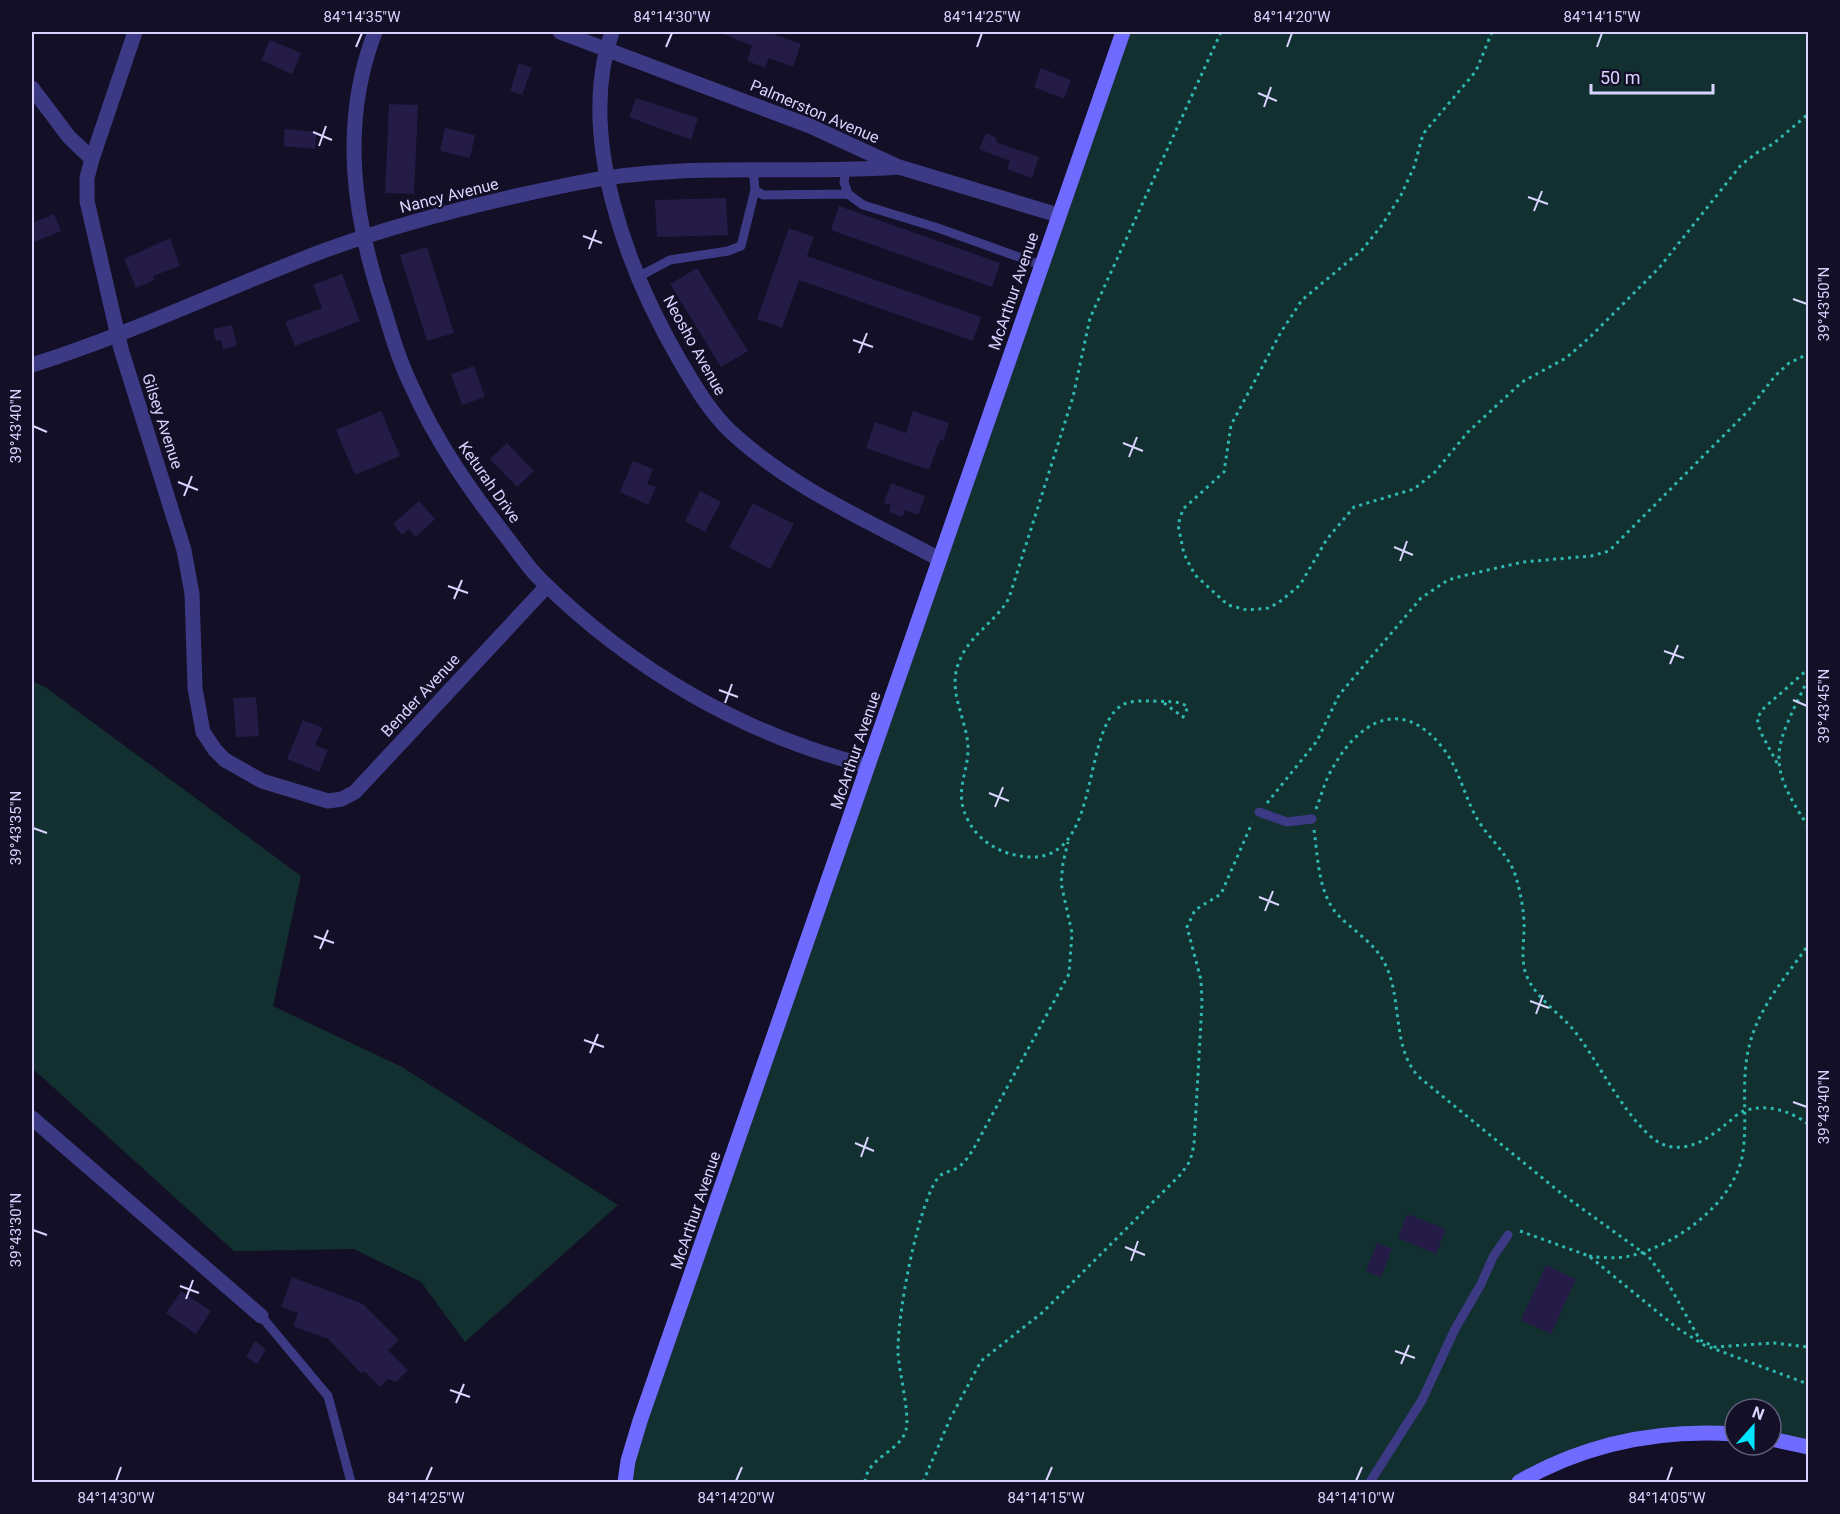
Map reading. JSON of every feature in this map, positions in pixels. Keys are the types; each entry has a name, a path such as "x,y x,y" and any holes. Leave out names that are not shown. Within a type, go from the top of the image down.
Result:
{"street":[{"name":"Gilsey Avenue","path":"135,32 92,159 87,178 87,201 117,333 184,550 192,594 195,688 203,732 214,750 237,768 262,781 308,796"},
{"name":"Keturah Drive","path":"375,32 358,93 354,132 355,194 362,238 402,364 438,440 474,496 547,586 631,656 711,707 771,736 868,766"},
{"name":"Palmerston Avenue","path":"560,32 810,126 899,167 1058,216"},
{"name":"Neosho Avenue","path":"612,32 606,49 601,83 606,178 625,245 638,277 658,320 701,396 731,432 801,486 939,560"},
{"name":"McArthur Avenue","path":"625,1482 628,1461 640,1421 1123,32"},
{"path":"32,88 69,138 92,159"},
{"name":"Nancy Avenue","path":"32,364 75,351 362,238 435,216 606,178 672,170 899,167"},
{"name":"Bender Avenue","path":"308,796 335,801 355,792 547,586"},
{"path":"32,1118 261,1316"},
{"path":"1519,1482 1568,1458 1623,1441 1680,1433 1723,1434"},
{"path":"1783,1442 1809,1448"}],"lane":[{"path":"638,277 670,260 728,251 741,246 754,190 753,168"},
{"path":"846,169 844,182 848,194 862,205 938,228 1041,265"},
{"path":"754,190 763,195 848,194"},
{"path":"1259,812 1287,822 1312,819"},
{"path":"1370,1482 1422,1400 1455,1329 1481,1284 1492,1257 1508,1234"},
{"path":"261,1316 328,1396 351,1482"}],"path":[{"path":"1069,840 1055,852 1029,857 1001,851 981,838 974,830 968,821 961,798 968,748 954,680 959,660 966,648 1009,598 1072,397 1094,308 1221,32"},
{"path":"1492,32 1476,71 1423,134 1405,188 1382,225 1362,250 1314,288 1291,315 1234,416 1228,435 1224,472 1183,508 1178,525 1189,564 1203,584 1228,605 1257,610 1278,603 1300,585 1327,539 1354,507 1403,494 1424,482 1468,432 1522,382 1566,358 1621,309 1671,254 1704,208 1741,165 1773,144 1806,116 1809,117"},
{"path":"923,1482 955,1409 981,1361 1043,1312 1181,1174 1190,1161 1197,1114 1202,990 1187,927 1195,910 1221,894 1244,839 1259,812 1317,741 1339,695 1421,598 1448,580 1523,562 1591,556 1609,550 1748,411 1775,376 1789,363 1809,354"},
{"path":"1809,669 1764,708 1757,718 1766,744 1778,764 1785,789 1809,826"},
{"path":"1778,764 1778,751 1784,732 1809,679"},
{"path":"865,1482 875,1462 899,1442 906,1431 898,1353 899,1332 914,1247 932,1189 938,1177 961,1166 974,1148 1069,974 1072,933 1062,883 1063,863 1069,840 1089,791 1105,730 1115,711 1122,705 1139,701 1180,702 1188,707 1188,711 1184,717 1164,703"},
{"path":"1809,1124 1792,1114 1769,1108 1745,1110 1704,1140 1686,1147 1664,1146 1641,1126 1575,1032 1540,996 1528,979 1523,957 1523,912 1511,863 1473,812 1454,765 1444,749 1425,730 1404,720 1386,718 1360,733 1331,771 1312,819 1322,879 1329,900 1337,913 1385,964 1409,1067 1562,1194 1643,1252 1660,1270 1700,1340 1707,1345 1716,1347 1773,1343 1809,1347"},
{"path":"1508,1234 1515,1229 1589,1256 1621,1257 1643,1252 1686,1228 1718,1201 1728,1188 1743,1155 1746,1063 1755,1027 1764,1008 1809,945"},
{"path":"1589,1256 1677,1328 1704,1346 1809,1384"}],"green space":[{"path":"1123,32 1808,32 1808,1447 1783,1442 1783,1397 1723,1397 1723,1434 1634,1438 1519,1482 625,1482"},
{"path":"32,681 45,687 301,876 273,1006 402,1067 618,1205 465,1342 421,1282 354,1249 234,1251 32,1068"}],"building":[{"path":"719,32 768,32 801,44 793,67 769,58 765,68 747,61 752,46"},
{"path":"270,40 301,53 292,74 261,60"},
{"path":"519,63 532,68 522,95 510,91"},
{"path":"1041,68 1071,80 1064,99 1034,87"},
{"path":"636,98 698,118 691,140 629,117"},
{"path":"389,104 418,105 414,194 385,193"},
{"path":"445,128 475,135 470,158 440,151"},
{"path":"285,129 317,132 315,149 283,146"},
{"path":"986,133 997,138 996,142 1039,157 1032,178 1007,169 1010,161 979,149"},
{"path":"726,198 728,235 657,237 655,200"},
{"path":"839,206 1000,263 992,287 831,230"},
{"path":"54,214 61,231 32,243 32,223"},
{"path":"789,228 814,237 807,256 981,317 973,341 799,280 782,328 757,319"},
{"path":"170,238 180,266 153,276 154,280 136,288 124,259"},
{"path":"427,247 454,333 427,341 400,255"},
{"path":"697,268 748,351 721,367 670,284"},
{"path":"342,274 360,321 295,346 285,322 322,308 313,285"},
{"path":"232,325 237,346 223,349 221,340 216,341 213,329"},
{"path":"474,366 485,397 462,405 451,374"},
{"path":"381,411 400,456 355,475 336,430"},
{"path":"913,411 949,423 929,470 866,448 875,422 906,433"},
{"path":"507,443 534,471 517,487 490,459"},
{"path":"633,461 653,469 647,484 656,487 648,505 620,492"},
{"path":"891,483 925,496 918,515 905,510 902,517 889,512 891,505 884,503"},
{"path":"700,491 721,502 705,532 685,521"},
{"path":"419,501 435,519 416,537 409,529 402,535 393,524"},
{"path":"753,503 794,524 770,569 729,547"},
{"path":"256,697 259,736 236,737 233,698"},
{"path":"303,720 323,728 315,745 328,750 319,772 287,759"},
{"path":"1407,1214 1446,1229 1436,1254 1398,1238"},
{"path":"1377,1243 1392,1249 1381,1277 1366,1271"},
{"path":"1546,1265 1576,1279 1551,1334 1521,1320"},
{"path":"292,1277 363,1304 399,1340 388,1350 408,1370 396,1382 388,1379 380,1387 364,1371 361,1373 328,1339 293,1326 298,1313 281,1307"},
{"path":"181,1291 211,1311 196,1334 166,1313"},
{"path":"255,1341 266,1349 257,1364 246,1357"}]}
